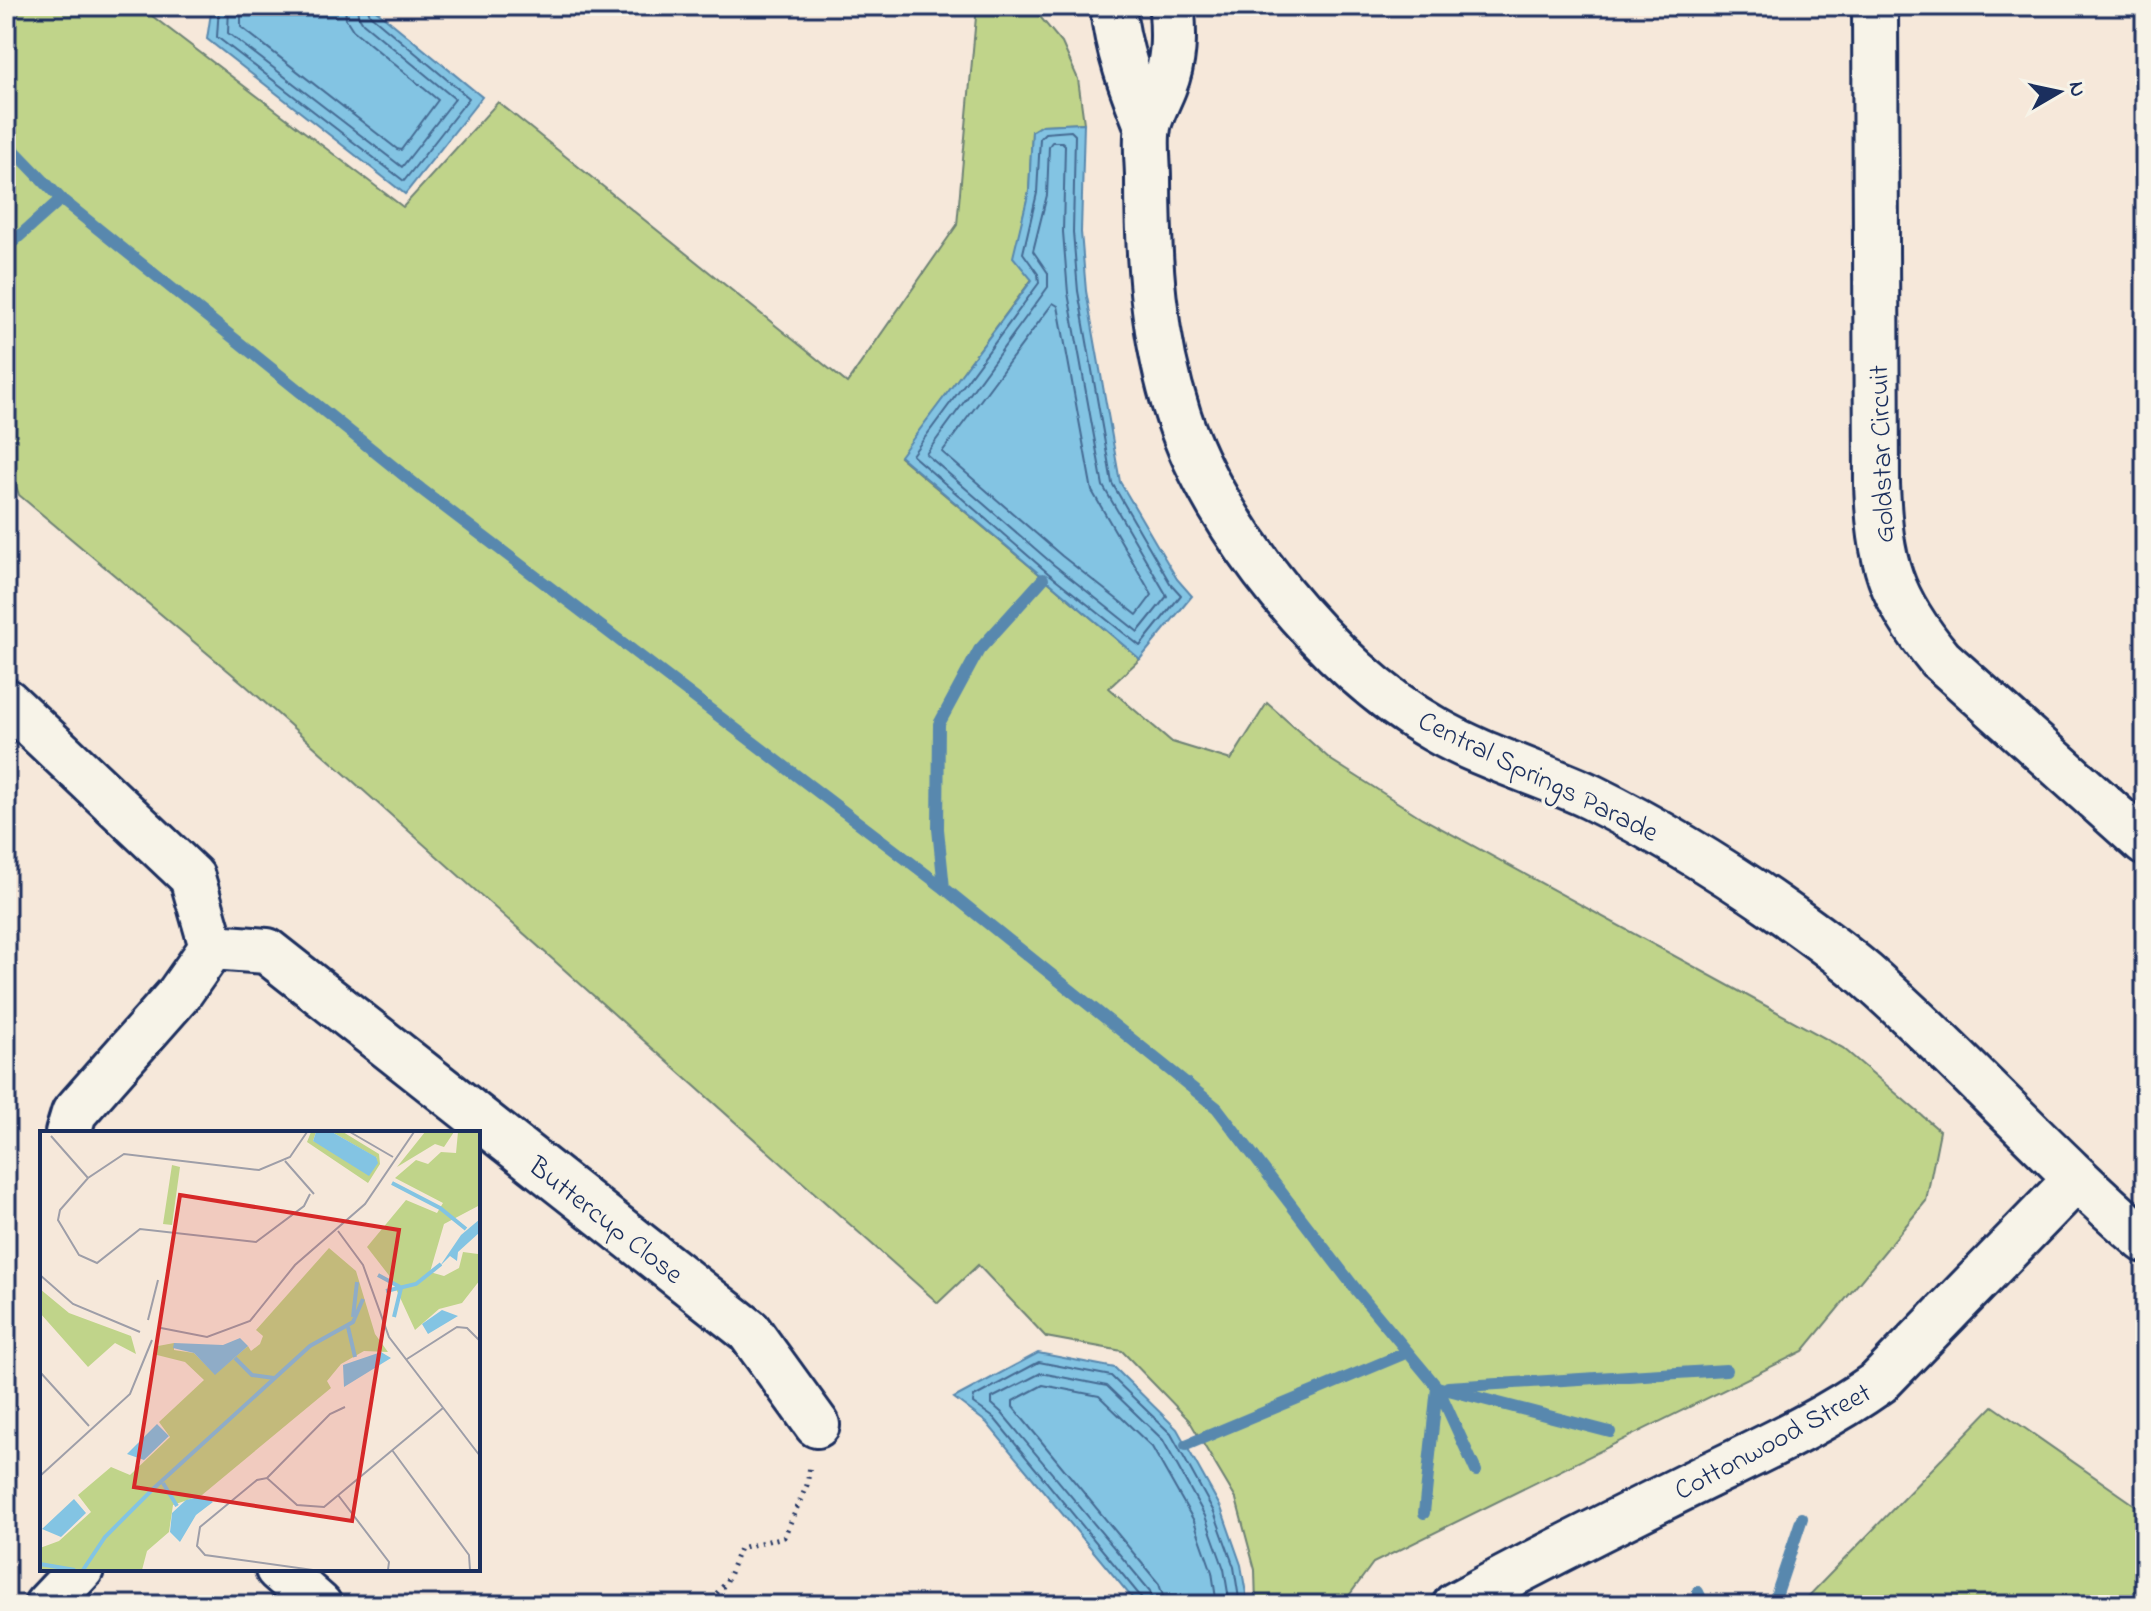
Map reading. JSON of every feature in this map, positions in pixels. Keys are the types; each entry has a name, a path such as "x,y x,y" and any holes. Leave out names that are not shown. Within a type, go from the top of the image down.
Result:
{"street":[{"name":"Goldstar Circuit","path":"1875,6 1877,484 1879,534 1886,567 1897,600 1915,629 1940,659 2145,843"},
{"path":"1112,7 1132,14 1152,15 1177,8"},
{"name":"Central Springs Parade","path":"1112,7 1116,36 1130,84 1148,128 1151,288 1162,356 1178,417 1200,467 1235,527 1284,596 1338,654 1383,694 1433,729 1484,754 1589,796 1687,848 1776,907 1862,971 2145,1240"},
{"name":"Central Springs Parade","path":"1148,128 1166,81 1174,49 1177,8"},
{"path":"6,701 192,877 212,947 179,994 74,1113 69,1131"},
{"name":"Buttercup Close","path":"212,947 267,951 749,1331 817,1425"},
{"name":"Cottonwood Street","path":"1455,1605 1554,1551 1856,1399 1879,1382 2077,1178"},
{"path":"47,1605 79,1571"},
{"path":"280,1571 319,1605"}],"path":[{"path":"706,1605 726,1583 740,1548 784,1537 807,1485 817,1425"}],"green space":[{"path":"6,6 139,6 403,207 498,102 847,383 957,225 977,6 1024,6 1037,13 1062,43 1078,79 1084,123 1042,125 1032,131 1029,191 1014,257 1032,279 900,457 1140,659 1109,688 1172,742 1231,760 1267,703 1331,760 1422,818 1843,1048 1940,1131 1926,1201 1803,1351 1373,1563 1342,1605 1256,1605 1255,1570 1236,1499 1189,1420 1122,1351 1046,1337 978,1265 938,1303 244,684 19,495 6,455"},
{"path":"1993,1406 2145,1512 2145,1605 1800,1605"}],"water":[{"path":"212,6 371,6 482,97 405,194 207,39"},
{"path":"1084,123 1081,232 1086,291 1120,482 1177,579 1192,596 1140,659 900,456 1032,280 1013,257 1029,191 1032,131 1042,125"},
{"path":"1038,1353 1115,1368 1177,1429 1221,1508 1241,1565 1248,1605 1138,1605 987,1423 954,1398"}],"waterway":[{"path":"6,142 61,199 421,489 944,888 1217,1108 1357,1291 1437,1387 1610,1432"},
{"path":"6,248 61,199"},
{"path":"944,888 938,829 939,724 979,650 1043,579"},
{"path":"1186,1445 1408,1352"},
{"path":"1448,1387 1726,1370"},
{"path":"1424,1513 1437,1387"},
{"path":"1439,1390 1476,1471"},
{"path":"1773,1605 1802,1518"},
{"path":"1698,1592 1704,1605"}]}
